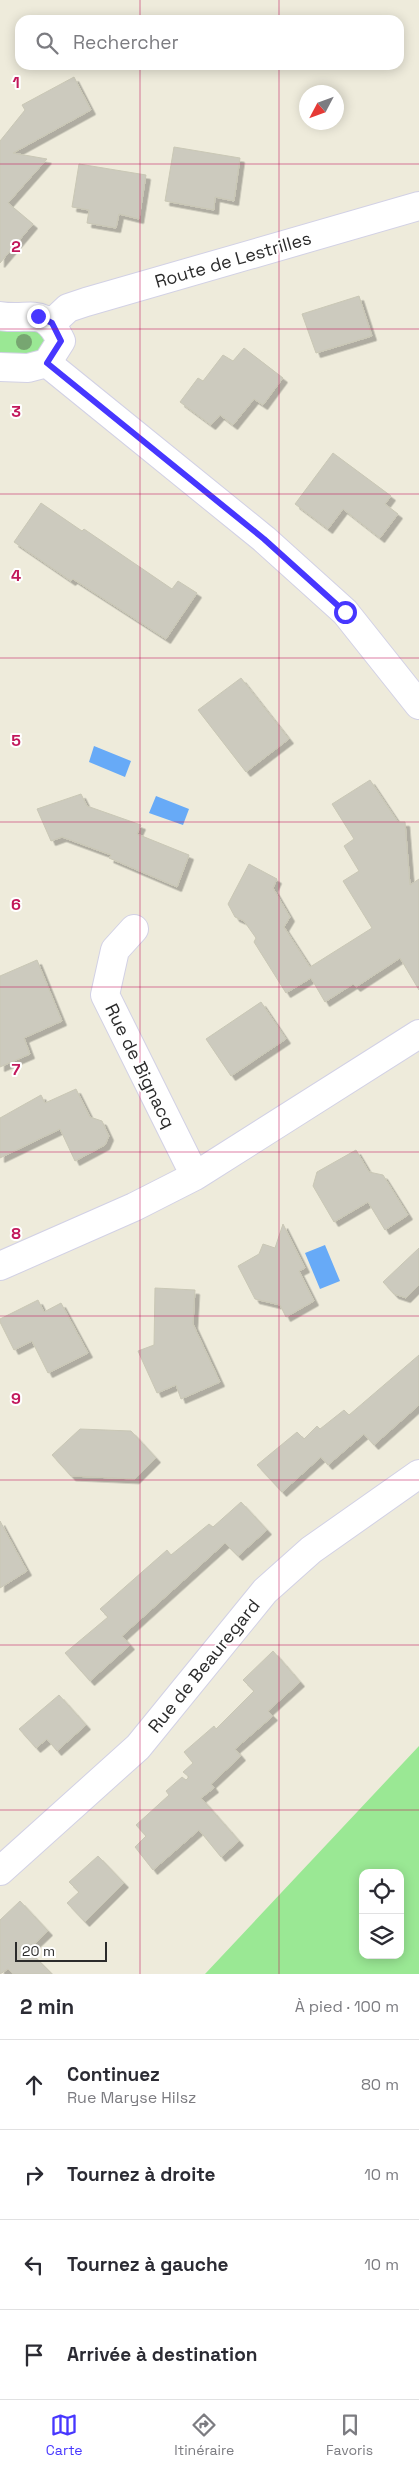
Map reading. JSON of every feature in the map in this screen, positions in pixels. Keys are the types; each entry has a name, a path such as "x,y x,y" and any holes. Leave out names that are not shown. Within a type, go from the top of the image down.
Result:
{"street":[{"name":"Route de Lestrilles","path":"52,323 68,308 86,302 419,206"},
{"path":"0,316 38,316 52,323 61,341 47,363 28,368 0,367"},
{"path":"47,363 264,539 345,612 419,705"},
{"name":"Rue de Bignacq","path":"134,930 115,950 105,995 195,1176"},
{"path":"0,1266 134,1207 195,1176 419,1034"},
{"name":"Rue de Beauregard","path":"0,1871 138,1746 265,1591 311,1550 419,1474"}],"green space":[{"path":"24,325 43,332 46,343 43,351 32,356 0,353 0,328"},
{"path":"419,1746 419,1974 205,1974"}],"water":[{"path":"94,746 131,761 125,777 89,762"},
{"path":"156,796 189,809 183,825 149,813"},
{"path":"325,1245 340,1281 320,1289 305,1253"}],"building":[{"path":"74,77 91,110 13,153 47,159 8,203 33,224 0,263 0,141 25,110 22,105"},
{"path":"174,147 240,158 234,201 215,197 214,210 165,201"},
{"path":"79,164 146,175 139,219 119,214 116,228 87,223 89,210 72,207"},
{"path":"359,296 372,336 316,353 302,314"},
{"path":"244,348 283,378 263,405 254,399 233,425 220,415 211,425 180,402 198,378 203,381 223,355 233,361"},
{"path":"333,453 391,496 385,504 398,514 380,538 343,509 328,529 295,504"},
{"path":"41,503 82,531 84,529 172,589 178,581 197,593 166,639 73,579 71,581 14,542"},
{"path":"241,678 289,739 246,772 198,710"},
{"path":"370,780 398,822 405,822 410,885 419,879 419,990 400,958 356,987 353,984 325,1002 311,978 286,993 254,942 256,938 244,921 235,917 228,904 249,864 277,879 273,888 290,917 284,927 310,967 372,928 343,881 359,871 344,846 354,839 332,804"},
{"path":"81,794 87,806 141,825 137,834 189,855 177,887 109,858 111,855 62,837 51,841 37,809"},
{"path":"37,960 62,1021 24,1038 30,1054 0,1067 0,976"},
{"path":"261,1002 286,1039 231,1076 206,1039"},
{"path":"76,1089 90,1117 102,1121 109,1136 105,1145 75,1161 60,1129 0,1158 0,1118 41,1095 45,1103"},
{"path":"356,1150 369,1172 383,1175 408,1215 385,1230 368,1202 334,1222 313,1186 317,1172"},
{"path":"283,1224 305,1268 299,1271 314,1301 286,1317 280,1305 255,1299 238,1266 259,1254 263,1244 275,1248"},
{"path":"419,1248 419,1285 406,1298 394,1294 383,1282"},
{"path":"155,1288 195,1290 193,1324 220,1382 181,1399 176,1385 157,1393 138,1351 154,1345"},
{"path":"38,1300 44,1312 61,1303 88,1353 48,1373 32,1341 14,1350 0,1322 0,1319"},
{"path":"419,1355 419,1405 374,1445 364,1434 328,1465 321,1457 282,1492 257,1465 297,1432 304,1439 317,1426 320,1429 344,1410 349,1415"},
{"path":"80,1429 131,1431 156,1458 135,1479 71,1476 52,1455"},
{"path":"241,1502 267,1530 238,1556 225,1543 122,1636 130,1645 90,1681 65,1653 108,1617 100,1609 167,1550 171,1555 209,1524 213,1527"},
{"path":"0,1521 27,1571 0,1588"},
{"path":"273,1651 300,1682 268,1711 273,1716 235,1749 241,1756 211,1784 214,1788 201,1798 239,1841 221,1857 199,1830 153,1870 135,1847 146,1836 136,1825 169,1795 166,1791 182,1777 186,1780 189,1777 183,1772 193,1763 184,1752 214,1726 216,1729 254,1691 243,1680"},
{"path":"59,1695 86,1725 57,1751 47,1739 36,1748 19,1729"},
{"path":"98,1856 124,1883 85,1922 67,1903 79,1892 69,1882"},
{"path":"20,1901 48,1931 28,1950 52,1974 13,1974 8,1969 0,1974 0,1920"}],"route":[{"path":"38,316 52,323 61,341 47,363 68,382 264,539 345,612"}]}
